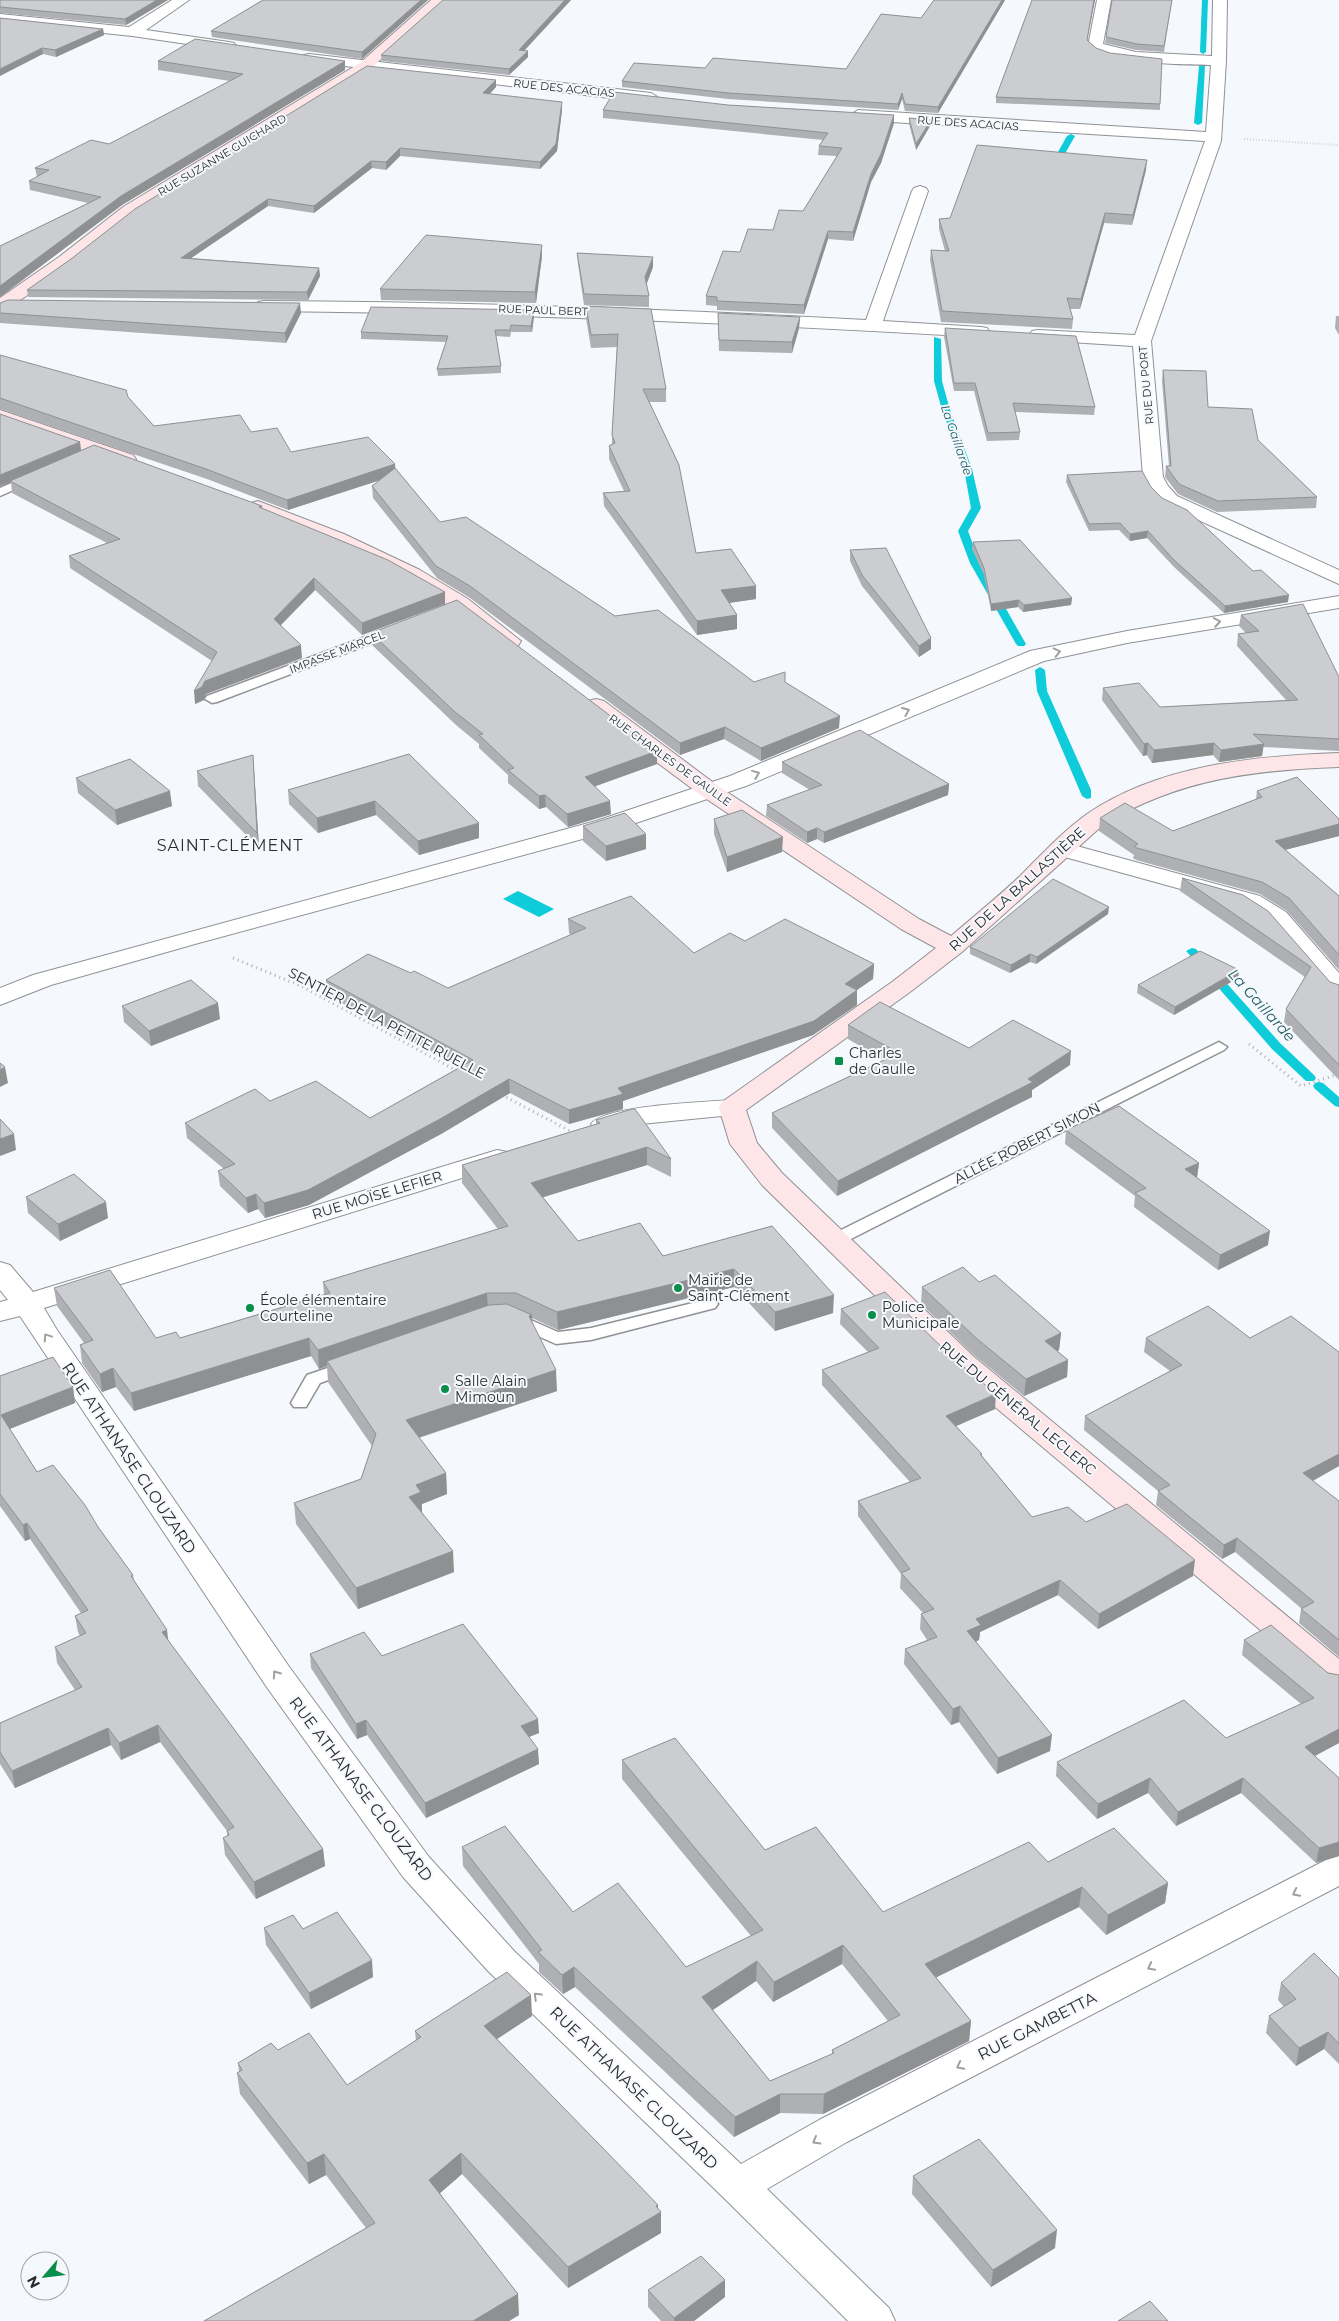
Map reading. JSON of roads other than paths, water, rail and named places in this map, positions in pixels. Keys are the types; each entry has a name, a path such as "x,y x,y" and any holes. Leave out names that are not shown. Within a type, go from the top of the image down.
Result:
{"street":[{"path":"132,32 182,0"},
{"name":"RUE SUZANNE GUICHARD","path":"2,305 129,211 365,66 440,0"},
{"path":"1104,0 1095,46 1100,50 1128,56 1219,61"},
{"name":"RUE DU PORT","path":"1220,0 1219,61 1213,137 1142,341 1154,477 1159,489 1170,500 1339,578"},
{"path":"0,18 132,32 239,48"},
{"name":"RUE DES ACACIAS","path":"297,56 365,66 669,100"},
{"name":"RUE DES ACACIAS","path":"846,114 1213,137"},
{"path":"874,325 920,191"},
{"path":"2,305 34,304"},
{"name":"RUE PAUL BERT","path":"249,305 493,308 874,325 1003,333"},
{"path":"1022,334 1142,341"},
{"path":"0,416 90,454 144,466"},
{"path":"235,499 343,540 414,575 453,608 528,655"},
{"path":"0,996 42,980 186,939 604,826 710,791 834,742 1038,656 1127,638 1339,602"},
{"name":"RUE CHARLES DE GAULLE","path":"583,696 710,791 910,924 953,947"},
{"name":"RUE DE LA BALLASTIÈRE","path":"732,1108 778,1071 903,986 953,947 1106,812 1165,787 1244,767 1277,762 1339,760"},
{"path":"1062,849 1251,901 1277,917 1339,989"},
{"path":"574,1134 629,1117 732,1108"},
{"name":"RUE DU GÉNÉRAL LECLERC","path":"732,1108 744,1144 772,1179 962,1363 1339,1677"},
{"name":"RUE MOÏSE LEFIER","path":"13,1308 519,1151"},
{"name":"RUE ATHANASE CLOUZARD","path":"0,1271 13,1308 44,1333 141,1459 278,1677 416,1867 501,1961 738,2186 875,2321"},
{"name":"RUE GAMBETTA","path":"738,2186 833,2131 1339,1870"}],"lane":[{"path":"0,492 38,476"},
{"name":"IMPASSE MARCEL","path":"212,699 407,625"},
{"name":"ALLÉE ROBERT SIMON","path":"835,1240 1219,1047"},
{"path":"503,1317 510,1317 556,1338 591,1334 709,1304"},
{"path":"300,1403 313,1379 368,1360"}],"water":[{"path":"518,891 554,909 539,917 503,899"}],"waterway":[{"name":"La Gaillarde","path":"1203,52 1205,0"},
{"name":"La Gaillarde","path":"1198,123 1202,66"},
{"name":"La Gaillarde","path":"1054,166 1071,136"},
{"name":"La Gaillarde","path":"937,339 938,381 946,410 968,469 976,508 963,531 975,563 1021,644"},
{"name":"La Gaillarde","path":"1040,670 1042,691 1087,796"},
{"name":"La Gaillarde","path":"1192,951 1276,1046 1310,1078"},
{"name":"La Gaillarde","path":"1319,1086 1339,1103"}],"place":[{"name":"Charles de Gaulle","path":"839,1061"},
{"name":"Mairie de Saint-Clément","path":"678,1288"},
{"name":"École élémentaire Courteline","path":"250,1308"},
{"name":"Police Municipale","path":"872,1315"},
{"name":"Salle Alain Mimoun","path":"445,1389"}],"district":[{"name":"SAINT-CLÉMENT","path":"230,845"}]}
